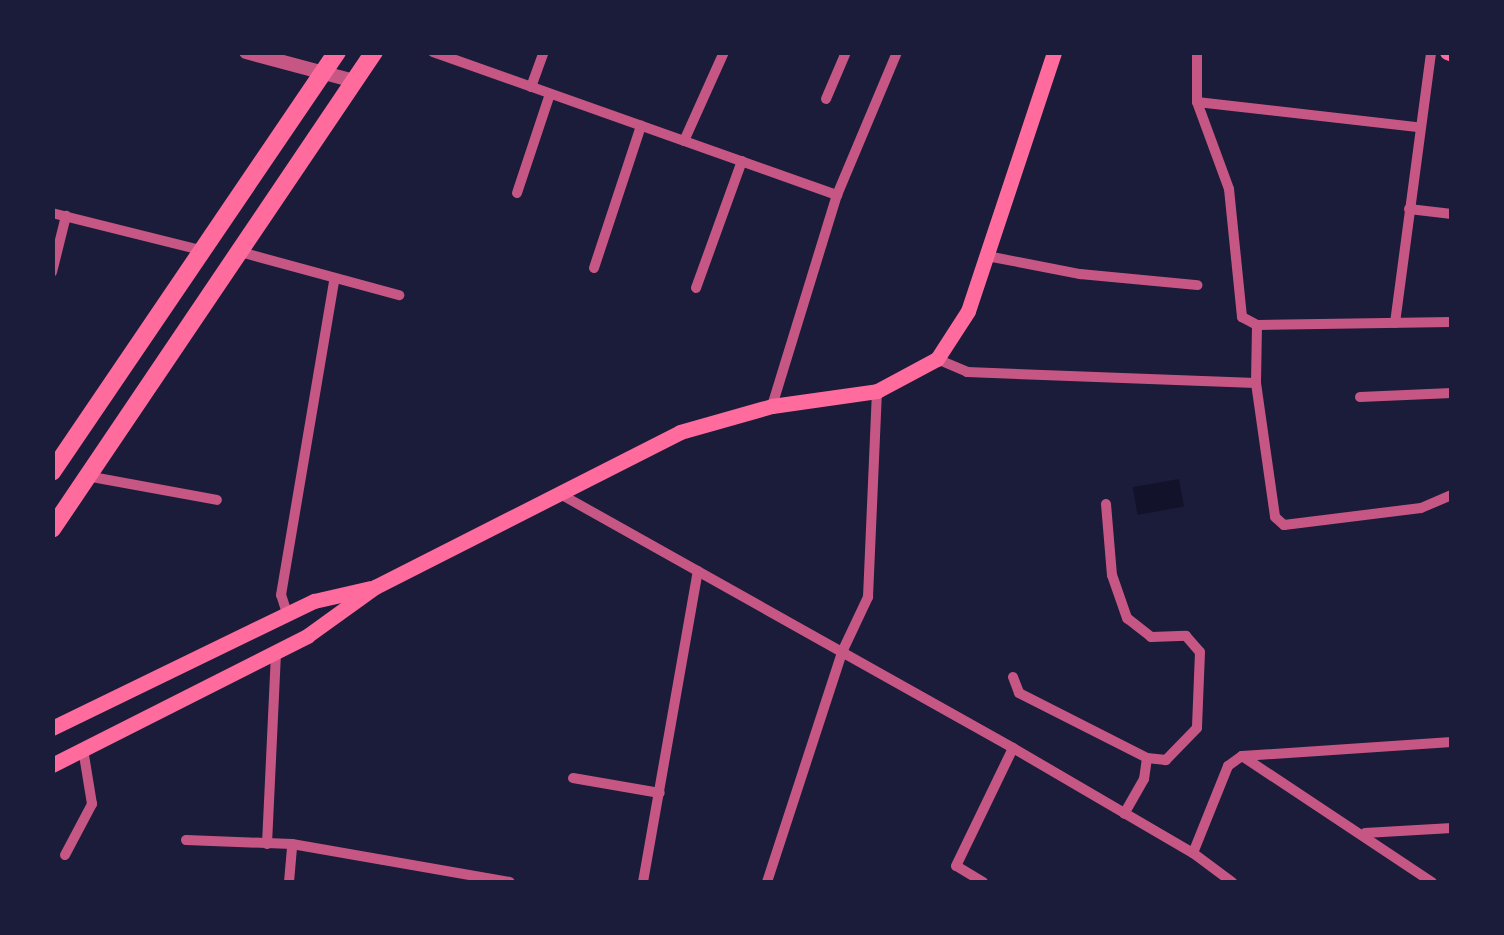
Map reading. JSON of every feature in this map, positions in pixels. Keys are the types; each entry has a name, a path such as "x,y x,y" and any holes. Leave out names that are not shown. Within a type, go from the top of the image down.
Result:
{"main road":[{"path":"52,472 321,70 337,52"},
{"path":"52,728 288,613 375,587 680,432 772,406 877,391 938,359 955,339 987,256 1054,52"},
{"path":"52,529 92,477 244,253 370,57"},
{"path":"52,765 328,624 375,587"}],"street":[{"path":"246,52 354,80"},
{"path":"345,52 370,57"},
{"path":"433,52 838,195"},
{"path":"531,87 544,52"},
{"path":"684,141 724,52"},
{"path":"826,99 846,52"},
{"path":"772,406 838,195 897,52"},
{"path":"1197,52 1197,102 1228,189 1242,317 1257,324 1452,322"},
{"path":"1395,323 1418,127 1431,52"},
{"path":"518,193 550,94"},
{"path":"1197,102 1418,127"},
{"path":"594,268 641,126"},
{"path":"696,288 742,162"},
{"path":"1409,209 1452,214"},
{"path":"52,213 200,250"},
{"path":"52,272 66,216"},
{"path":"244,253 399,296"},
{"path":"987,256 1080,274 1197,285"},
{"path":"288,613 281,595 334,280"},
{"path":"1257,324 1256,383 1275,516 1284,525 1421,508 1452,495"},
{"path":"938,359 968,372 1256,383"},
{"path":"767,882 843,650 868,597 877,391"},
{"path":"1360,398 1452,393"},
{"path":"92,477 217,500"},
{"path":"562,495 1013,748 1193,852 1232,882"},
{"path":"1012,678 1019,693 1147,758 1166,760 1197,728 1200,652 1186,636 1151,637 1128,618 1112,575 1106,504"},
{"path":"643,882 698,571"},
{"path":"267,844 276,650"},
{"path":"1193,852 1228,766 1242,756 1452,742"},
{"path":"983,882 956,866 1013,748"},
{"path":"65,855 92,804 83,750"},
{"path":"1242,756 1432,882"},
{"path":"1124,814 1144,779 1147,758"},
{"path":"573,778 660,793"},
{"path":"1364,834 1452,828"},
{"path":"186,840 292,844 510,882"},
{"path":"290,882 292,844"}],"shaded area":[{"path":"1179,479 1184,507 1138,515 1133,487"}]}
